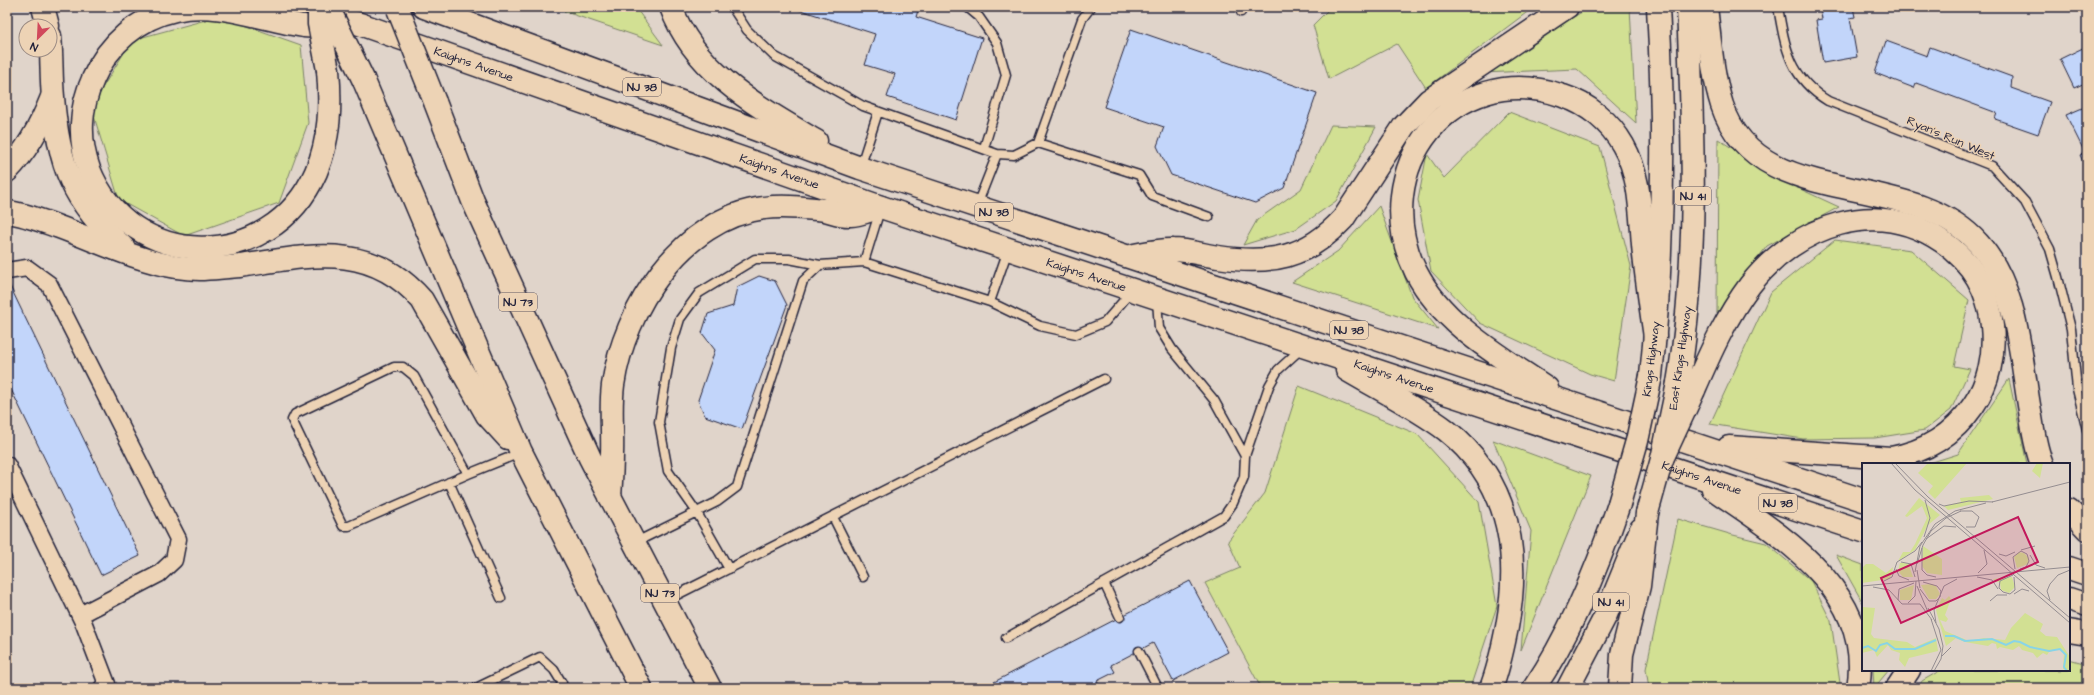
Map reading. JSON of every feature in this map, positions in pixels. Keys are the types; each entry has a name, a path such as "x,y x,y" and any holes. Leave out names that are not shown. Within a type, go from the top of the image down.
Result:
{"main road":[{"path":"42,7 45,18"},
{"name":"Kaighns Avenue","path":"313,7 880,207 1009,248 1862,531"},
{"path":"319,7 319,24 328,70 329,121 322,157 316,173 307,188 288,213 274,225 246,241 230,246 212,248 177,246 161,241 147,235 120,216 99,190 92,175 83,145 83,111 89,89 98,67 115,44 136,26 149,19 177,9 208,8 304,26 375,30"},
{"path":"328,7 364,81 521,452 641,688"},
{"name":"NJ 38","path":"424,7 860,168 1862,500"},
{"path":"671,7 684,36 708,66 724,82 764,110 860,168"},
{"path":"1128,256 1173,250 1226,258 1258,260 1290,256 1305,250 1332,231 1343,219 1404,126 1429,100 1567,7"},
{"name":"Kings Highway","path":"1534,688 1577,609 1610,531 1637,441 1651,376 1655,337 1664,185 1658,7"},
{"name":"East Kings Highway","path":"1686,386 1684,345 1692,243 1692,153 1688,7"},
{"path":"1706,7 1713,65 1722,106 1730,124 1741,139 1755,153 1770,164 1807,179 1904,200 1931,210 1944,216 1962,228 1991,258 2001,277 2010,302 2034,438 2042,463"},
{"name":"NJ 73","path":"398,8 473,201 502,267 610,498 710,688"},
{"path":"51,58 53,96 61,154 74,191 96,221 130,253"},
{"path":"1570,404 1479,342 1458,325 1437,302 1416,272 1404,237 1401,220 1400,202 1403,183 1414,151 1435,124 1448,113 1461,104 1490,92 1521,88 1538,89 1568,97 1583,104 1606,123 1624,146 1635,177 1655,337"},
{"path":"7,171 18,160 37,132 53,96"},
{"path":"610,498 612,454 611,406 616,366 634,317 652,286 676,257 713,227 748,211 765,207 802,208 852,215 880,207"},
{"path":"7,212 31,217 161,264 210,270 326,255 359,259 388,270 412,289 422,300 487,415 521,452"},
{"path":"1686,386 1751,284 1781,254 1816,232 1835,224 1853,220 1884,219 1906,223 1922,229 1950,246 1963,258 1979,281 1988,302 1993,338 1992,356 1984,385 1978,399 1956,427 1925,448 1909,455 1891,458 1874,458 1694,445"},
{"path":"1308,347 1446,430 1473,457 1485,473 1496,492 1505,514 1511,537 1514,564 1508,621 1503,648 1491,688"},
{"name":"NJ 41","path":"1568,688 1608,610 1634,550 1647,513 1662,459 1686,386"},
{"path":"1692,475 1790,543 1808,558 1824,576 1848,613 1853,629 1859,649 1860,667 1858,688"},
{"path":"2070,511 2087,529"},
{"path":"1620,688 1622,654 1639,586 1647,513"},
{"path":"2070,568 2087,574"},
{"path":"2070,599 2087,605"},
{"path":"2070,631 2087,634"},
{"path":"1897,688 1908,671"}],"street":[{"path":"7,271 27,268 49,284 178,539 174,560 159,574 80,615"},
{"path":"7,465 80,615 107,684 102,688"}],"lane":[{"path":"732,7 748,30 774,56 863,106 984,148 997,154 1014,155 1038,143 1082,19 1091,7"},
{"path":"967,7 979,17 997,43 1006,75 984,148"},
{"name":"Ryan's Run West","path":"1778,7 1786,44 1796,73 1817,95 1828,101 1992,166 2025,202 2050,249 2058,277 2071,329 2077,389 2087,430"},
{"path":"860,168 878,112"},
{"path":"1038,143 1139,175 1152,196 1209,217"},
{"path":"976,207 997,154"},
{"path":"864,262 880,207"},
{"path":"990,302 1009,248"},
{"path":"729,569 696,511 668,472 659,422 671,348 680,319 699,293 755,258 789,259 820,265 864,262 990,302 1040,326 1076,334 1105,322 1133,290"},
{"path":"634,543 696,511 717,502 737,487 803,281 820,265"},
{"path":"1157,297 1159,328 1172,349 1214,400 1246,456"},
{"path":"1006,638 1224,516 1233,503 1244,477 1246,456 1269,386 1278,370 1308,347"},
{"path":"468,474 414,376 404,367 394,367 295,414 292,420 343,526 349,526 521,452"},
{"path":"664,602 1104,379"},
{"path":"449,482 501,598"},
{"path":"833,517 863,577"},
{"path":"1104,583 1120,617"},
{"path":"1139,651 1158,688"},
{"path":"476,688 540,657 554,670 562,683 559,688"}],"green space":[{"path":"551,7 635,7 663,45"},
{"path":"1331,7 1534,7 1426,88 1397,44 1329,79 1313,25"},
{"path":"1588,7 1630,7 1636,123 1577,69 1481,73 1585,10"},
{"path":"213,18 230,20 301,45 308,123 279,203 184,236 119,200 91,106 132,40"},
{"path":"1509,112 1600,147 1631,266 1614,381 1590,374 1480,323 1431,271 1418,200 1427,154 1444,178"},
{"path":"1331,125 1376,127 1336,201 1296,229 1243,245 1257,220 1301,189"},
{"path":"1718,139 1783,181 1839,207 1767,246 1717,313"},
{"path":"1379,206 1412,297 1438,329 1292,282 1338,251"},
{"path":"1835,240 1911,250 1969,300 1954,366 1970,369 1951,410 1925,430 1875,438 1803,439 1710,424 1771,292"},
{"path":"2009,379 2027,463 1929,463 1958,454"},
{"path":"1299,386 1417,434 1479,502 1497,606 1470,688 1261,688 1205,583 1240,568 1228,541 1265,493"},
{"path":"1493,440 1591,476 1521,650 1531,531"},
{"path":"1678,519 1766,543 1811,581 1831,621 1840,683 1838,688 1649,688 1646,669"},
{"path":"1836,555 1862,565 1862,601"},
{"path":"2070,659 2087,664 2087,688 1918,688 1922,681 1939,671 2070,671"},
{"path":"1873,671 1888,671 1874,688"}],"building":[{"path":"791,7 919,7 916,17 982,38 956,120 887,97 895,74 865,65 875,34"},
{"path":"1820,7 1853,7 1855,17 1850,18 1857,57 1823,63 1816,20 1822,19"},
{"path":"1131,29 1317,93 1284,188 1255,203 1171,175 1157,146 1164,127 1104,107"},
{"path":"1886,41 1927,56 1930,47 2012,77 2011,88 2050,102 2038,134 1995,119 1997,113 1916,83 1914,88 1875,73"},
{"path":"2087,46 2087,82 2074,88 2060,59"},
{"path":"2087,106 2087,170 2080,155 2085,153 2066,115"},
{"path":"759,276 775,281 787,305 742,429 705,416 698,400 715,350 702,333 708,314 733,306 737,287"},
{"path":"9,284 140,556 101,575 7,381 7,285"},
{"path":"1190,581 1228,652 1173,681 1153,643 1111,665 1115,672 1097,681 1100,688 998,688 994,682"}]}
